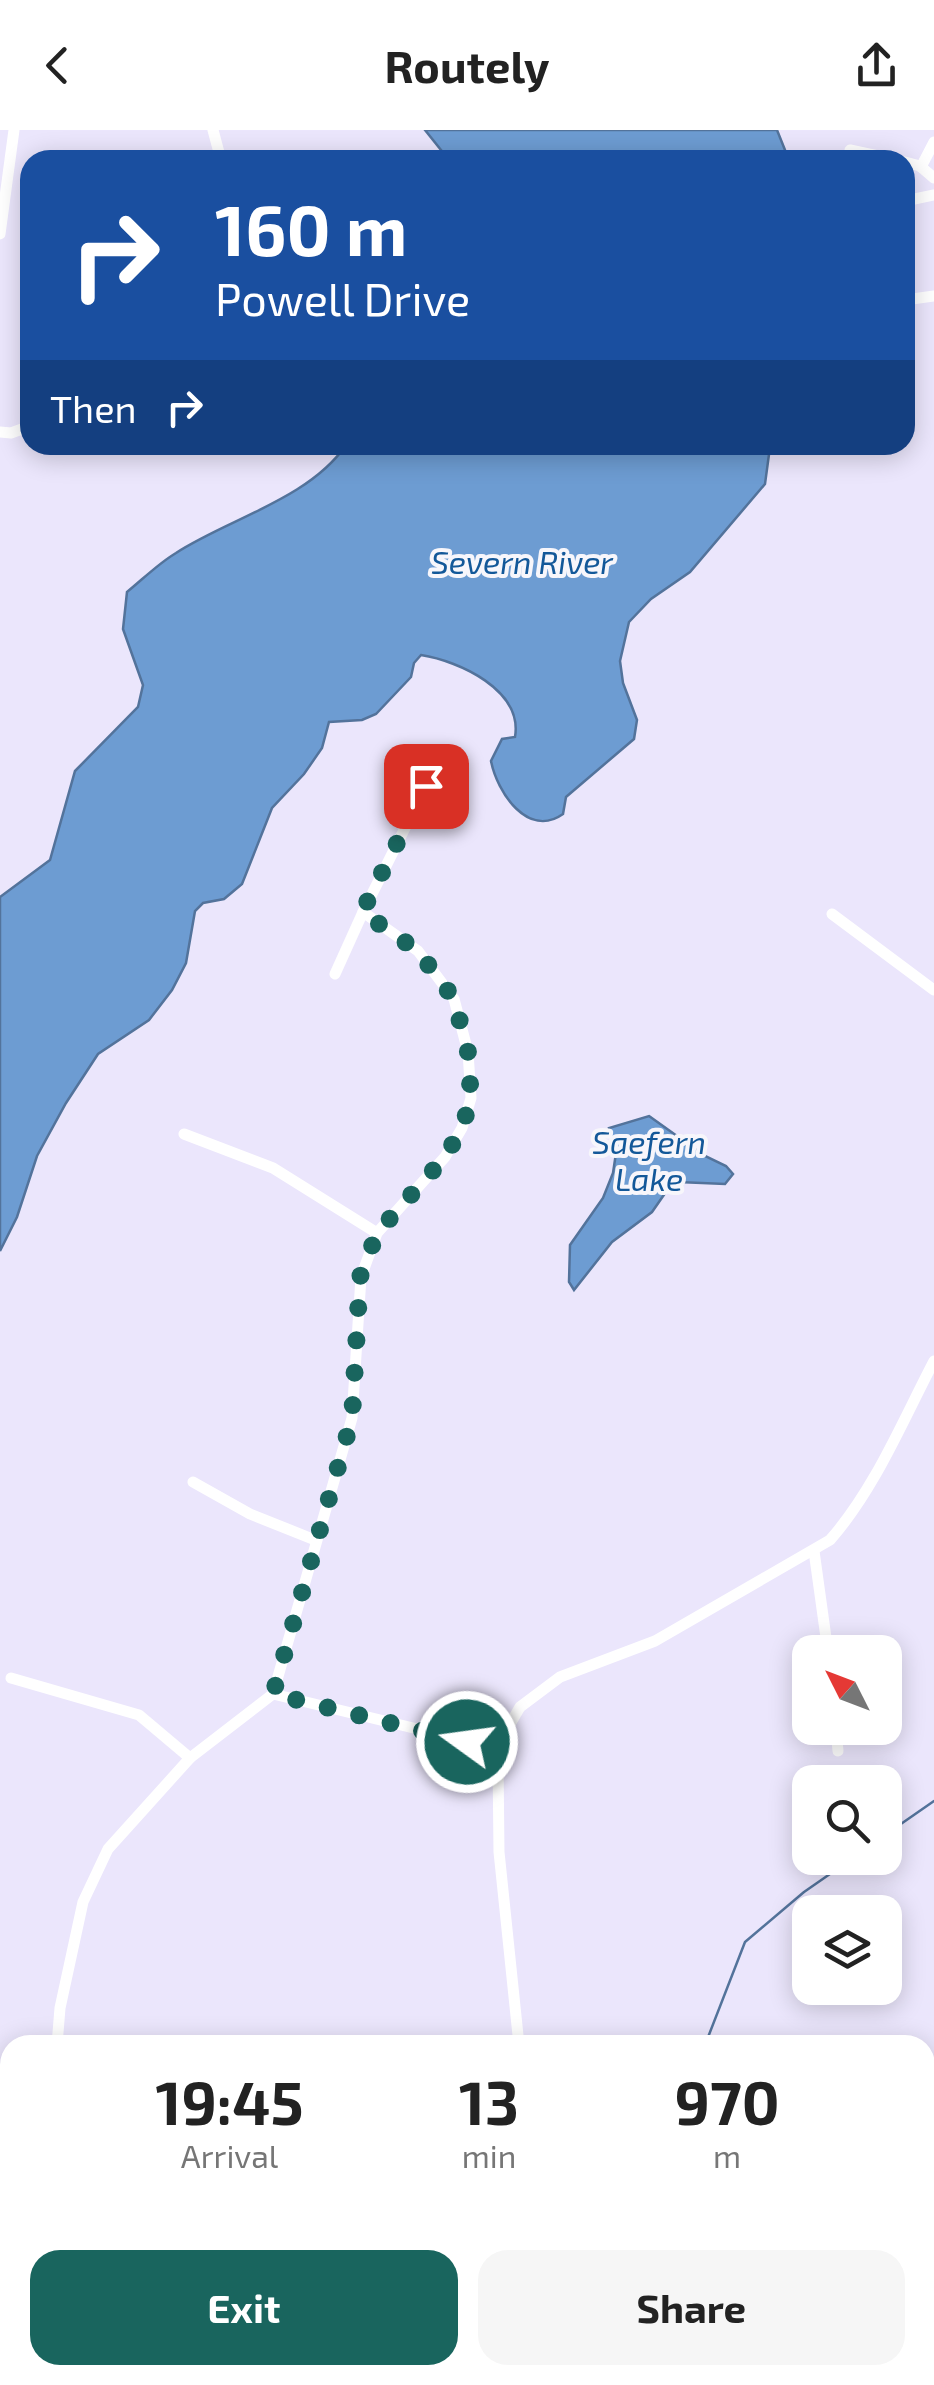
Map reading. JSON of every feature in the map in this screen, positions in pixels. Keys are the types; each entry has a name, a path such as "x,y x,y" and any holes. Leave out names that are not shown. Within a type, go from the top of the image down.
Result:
{"street":[{"path":"0,234 14,130"},
{"path":"922,167 934,142"},
{"path":"915,165 934,178"},
{"path":"336,974 362,912 426,786"},
{"path":"59,2035 60,2008 83,1902 108,1849 190,1758 273,1694 352,1418 360,1277 377,1233 445,1157 462,1128 471,1098 468,1052 454,999 418,951 362,912"},
{"path":"832,914 934,990"},
{"path":"184,1134 272,1168 377,1233"},
{"path":"518,2035 499,1852 500,1750 520,1707 560,1678 656,1641 830,1540 870,1484 933,1364"},
{"path":"193,1482 250,1514 316,1540"},
{"path":"814,1551 826,1635"},
{"path":"10,1678 140,1715 190,1758"},
{"path":"273,1694 500,1750"},
{"path":"837,1745 838,1751"}],"water":[{"path":"425,130 777,130 785,150 441,150"},
{"name":"Severn River","path":"338,455 769,455 765,484 690,572 651,599 629,622 620,661 623,683 637,720 634,739 566,797 563,814 538,821 516,809 507,798 491,761 502,739 515,737 515,720 509,705 485,681 453,664 421,655 414,663 411,677 376,714 362,720 329,722 322,748 272,808 242,884 224,899 203,903 195,911 186,963 172,990 149,1020 98,1054 66,1103 37,1156 17,1217 0,1251 0,897 50,860 75,771 138,707 143,685 123,629 127,592 176,553 290,494"},
{"name":"Saefern Lake","path":"649,1116 733,1174 725,1184 678,1182 668,1189 652,1212 612,1242 574,1290 569,1282 570,1245 603,1198 613,1173 616,1153 609,1128"}],"waterway":[{"path":"902,1823 934,1801"},
{"path":"709,2035 745,1942 828,1875"}],"route":[{"path":"426,786 362,912 418,951 454,999 468,1052 471,1098 462,1128 445,1157 377,1233 360,1277 352,1418 273,1694 467,1742"}]}
